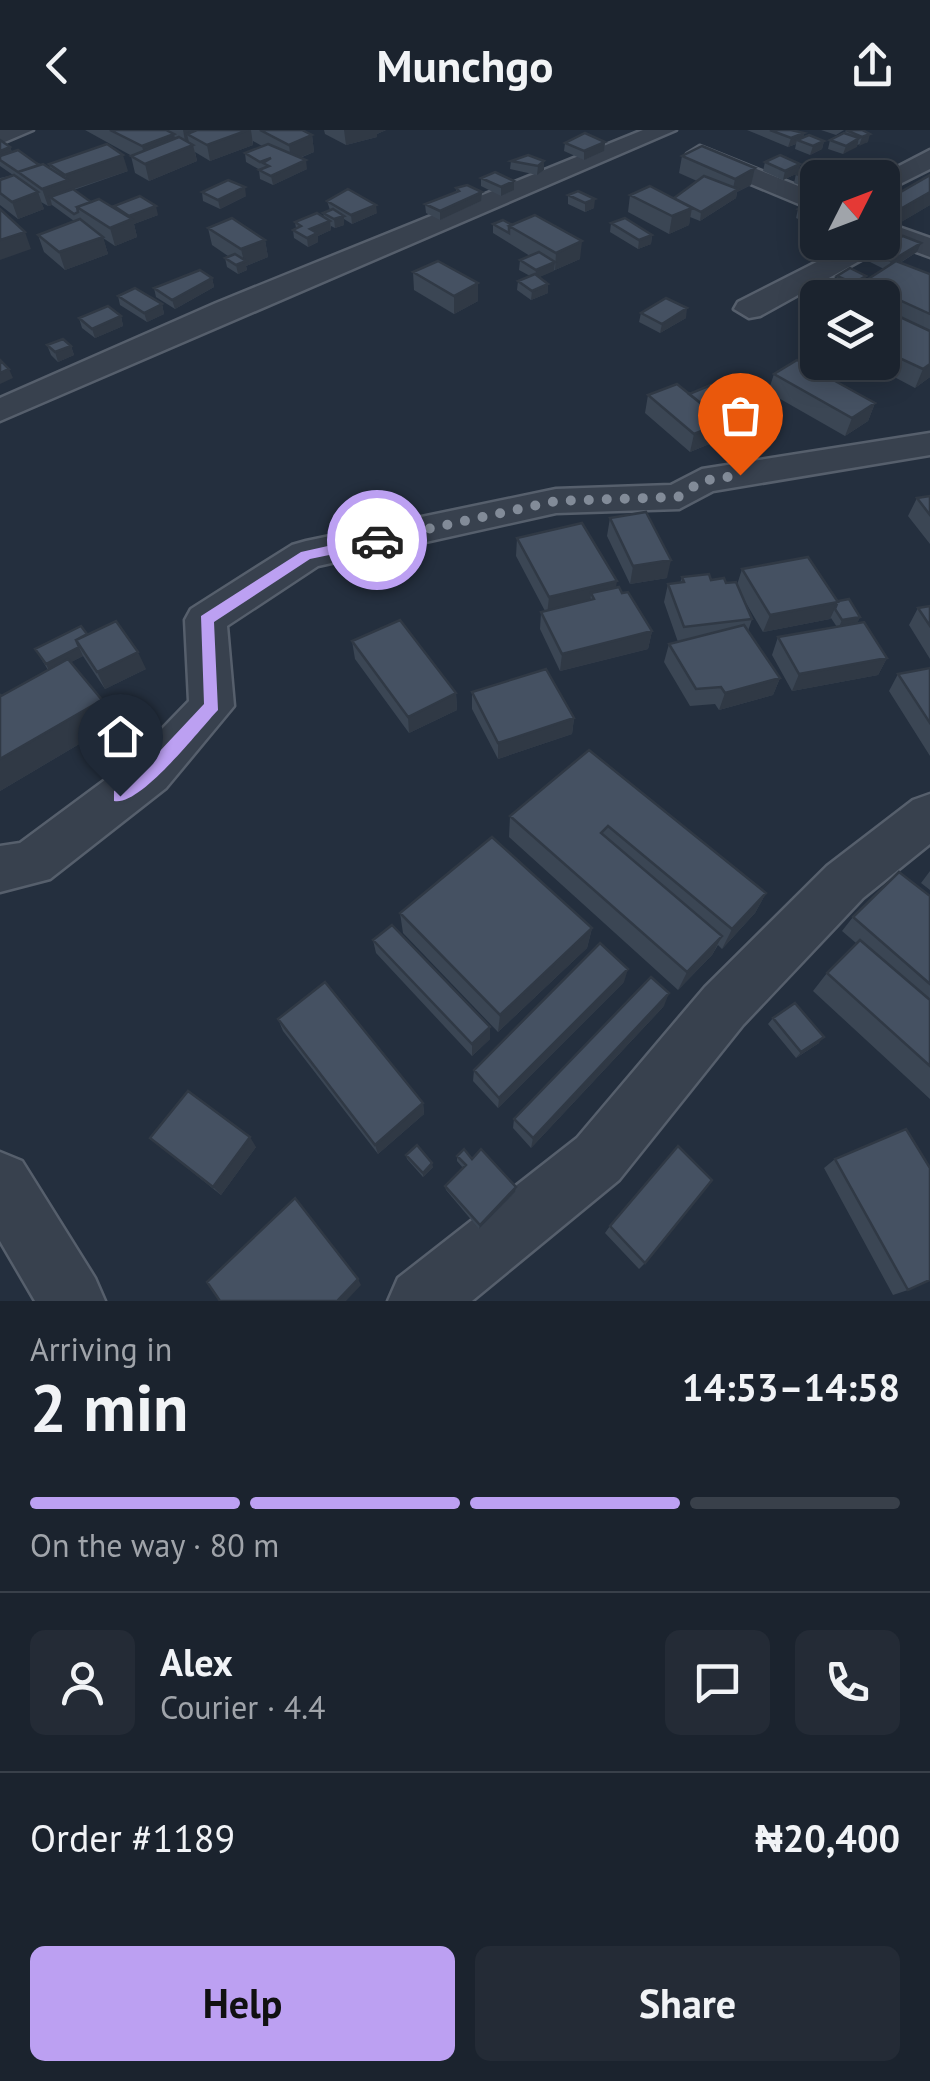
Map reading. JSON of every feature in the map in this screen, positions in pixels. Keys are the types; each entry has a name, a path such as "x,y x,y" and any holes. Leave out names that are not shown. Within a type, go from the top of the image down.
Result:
{"street":[{"path":"0,137 21,130"},
{"path":"0,411 227,310 658,132 800,196"},
{"path":"900,175 930,158"},
{"path":"900,240 930,248"},
{"path":"750,309 841,260"},
{"path":"0,869 32,863 149,774 212,706 206,620 306,555 556,501 678,497 702,481 930,444"},
{"path":"421,1301 598,1159 738,992 845,882 930,815"},
{"path":"0,1182 72,1301"}],"building":[{"path":"110,130 166,130 174,134 142,146"},
{"path":"197,130 248,130 207,145 187,134"},
{"path":"260,130 302,130 312,135 289,145"},
{"path":"770,130 791,130 804,133 791,138"},
{"path":"846,130 862,130 870,134 862,137"},
{"path":"585,133 605,142 584,151 565,143"},
{"path":"844,133 859,138 846,146 830,140"},
{"path":"809,135 824,141 813,146 797,140"},
{"path":"179,137 193,145 145,164 131,156"},
{"path":"107,144 123,155 65,175 49,164"},
{"path":"268,144 306,160 271,176 259,170 269,166 263,163 271,158 260,162 245,153"},
{"path":"702,146 755,168 735,179 682,156"},
{"path":"18,150 39,165 18,172 0,160 0,156"},
{"path":"528,155 544,161 538,166 511,161"},
{"path":"780,155 800,164 785,171 765,162"},
{"path":"43,164 68,180 42,189 18,172"},
{"path":"495,172 514,181 501,187 481,178"},
{"path":"14,175 38,192 12,202 0,193 0,180"},
{"path":"930,175 930,192 902,208 900,192"},
{"path":"704,176 738,189 701,212 674,198"},
{"path":"228,180 245,187 218,200 202,192"},
{"path":"467,185 482,192 440,211 425,204 459,191 456,188"},
{"path":"650,186 692,208 672,216 630,195"},
{"path":"73,189 91,202 77,207 74,214 50,197"},
{"path":"348,189 376,205 351,215 327,201"},
{"path":"578,191 595,199 585,203 568,195"},
{"path":"140,196 156,206 129,216 114,206"},
{"path":"99,199 132,219 110,228 77,207"},
{"path":"0,209 25,232 0,240"},
{"path":"333,209 344,216 334,219 323,213"},
{"path":"317,213 330,221 310,229 317,233 307,238 293,230 301,226 295,222"},
{"path":"535,215 582,241 556,253 509,226"},
{"path":"232,218 265,240 241,249 208,228"},
{"path":"625,218 652,235 639,240 611,223"},
{"path":"80,219 103,237 59,252 38,235"},
{"path":"503,220 512,225 509,233 493,224"},
{"path":"903,236 921,243 900,256"},
{"path":"539,252 555,262 536,270 520,260"},
{"path":"235,254 246,261 236,265 225,258"},
{"path":"438,261 478,283 454,296 413,272"},
{"path":"896,261 930,274 930,314 900,300 900,280 867,280"},
{"path":"850,268 866,276 846,280 837,276"},
{"path":"200,270 212,278 172,300 154,288"},
{"path":"535,274 548,284 532,291 518,281"},
{"path":"135,288 162,304 144,313 118,296"},
{"path":"666,298 687,308 662,324 641,313"},
{"path":"108,306 121,316 92,329 79,318"},
{"path":"900,317 930,331 930,364 923,369 900,358"},
{"path":"63,339 71,346 55,352 47,345"},
{"path":"797,360 800,380 833,380 875,403 852,418 774,374"},
{"path":"677,384 724,422 694,434 648,395"},
{"path":"711,385 730,400 708,409 689,394"},
{"path":"930,496 930,515 917,498"},
{"path":"646,512 671,560 633,566 610,518"},
{"path":"582,523 617,581 549,597 517,538"},
{"path":"808,557 838,602 770,615 742,569"},
{"path":"709,574 711,580 724,578 726,583 736,582 752,619 684,627 668,584 684,582 682,577"},
{"path":"619,587 622,593 628,592 652,631 562,654 541,612 594,599 591,593"},
{"path":"849,599 860,617 842,620 835,609 838,601"},
{"path":"930,606 930,626 918,608"},
{"path":"400,620 456,693 408,717 352,641"},
{"path":"116,621 138,652 97,672 76,640"},
{"path":"864,622 887,658 799,674 778,637"},
{"path":"744,625 780,678 725,693 721,687 696,689 669,644"},
{"path":"81,626 87,634 76,640 79,647 46,664 35,649"},
{"path":"68,659 102,700 0,759 0,695"},
{"path":"930,668 930,723 898,674"},
{"path":"546,669 574,718 498,743 472,692"},
{"path":"589,750 766,893 732,929 608,826 601,833 722,936 687,972 510,816"},
{"path":"492,837 592,928 500,1015 400,913"},
{"path":"899,872 930,896 930,984 853,917"},
{"path":"392,925 490,1027 472,1044 373,940"},
{"path":"860,940 930,1000 930,1066 827,973"},
{"path":"600,943 628,969 499,1098 474,1070"},
{"path":"651,977 669,993 533,1138 514,1119"},
{"path":"325,982 423,1103 375,1145 278,1019"},
{"path":"795,1003 824,1037 801,1052 773,1018"},
{"path":"188,1091 250,1137 213,1187 150,1138"},
{"path":"906,1129 930,1168 930,1280 908,1290 835,1159"},
{"path":"417,1145 432,1163 423,1173 406,1155"},
{"path":"678,1146 712,1180 645,1263 610,1226"},
{"path":"464,1149 472,1159 481,1149 516,1187 480,1225 445,1186 466,1165 457,1156"},
{"path":"295,1198 358,1279 337,1301 220,1301 207,1282"}],"way so far":[{"path":"377,540 556,501 678,497 702,481 740,475"}],"route":[{"path":"120,796 149,774 212,706 206,620 306,555 377,540"}]}
